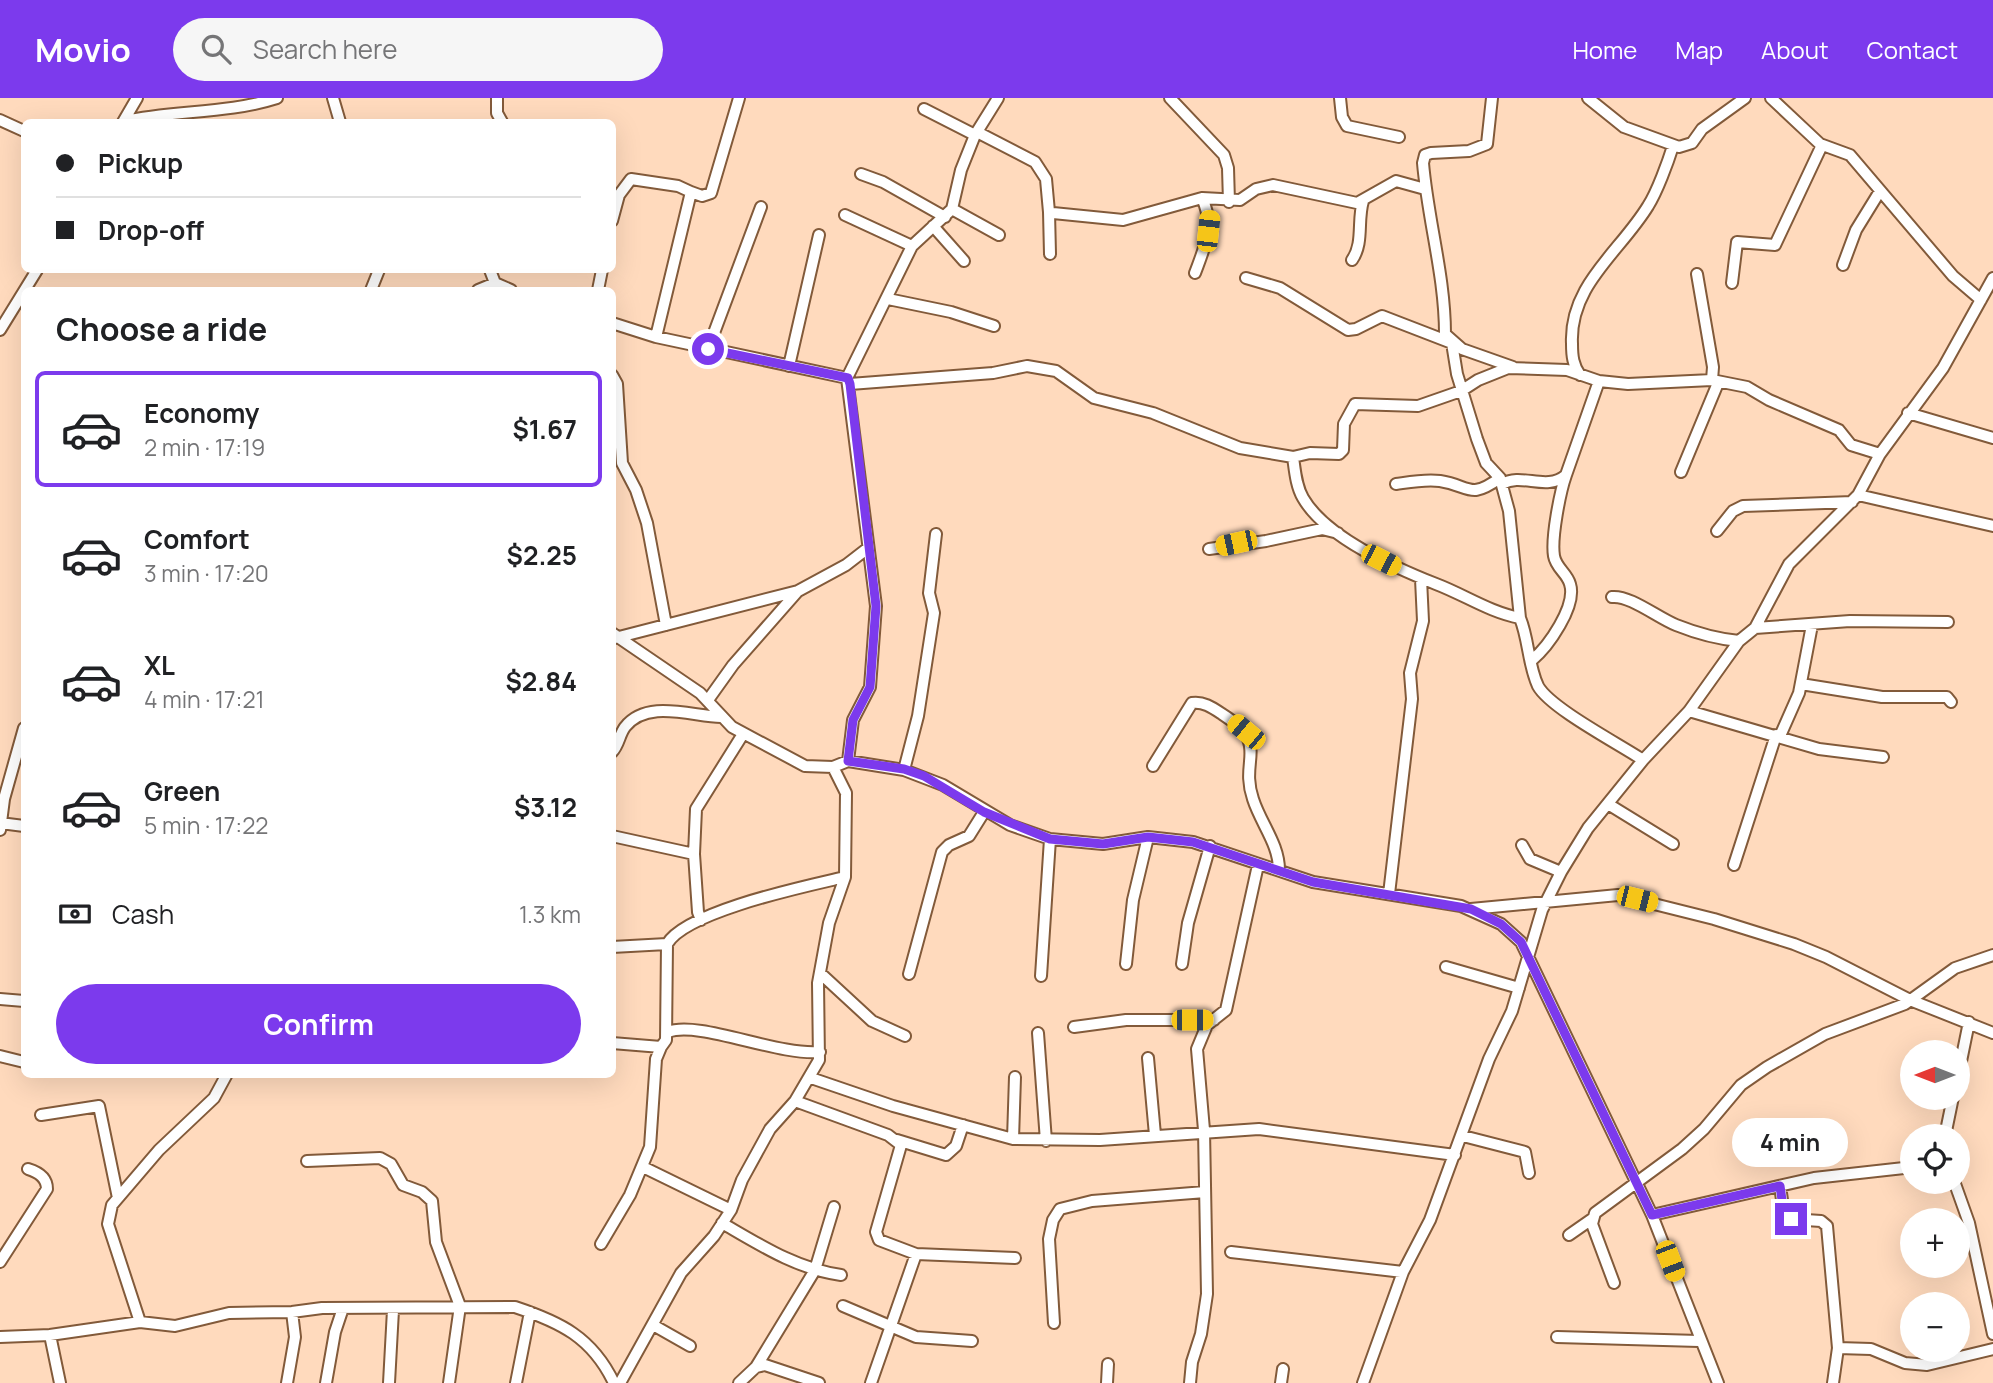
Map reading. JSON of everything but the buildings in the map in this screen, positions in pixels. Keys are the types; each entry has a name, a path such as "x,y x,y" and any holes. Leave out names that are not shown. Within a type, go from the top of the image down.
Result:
{"street":[{"path":"126,119 137,98"},
{"path":"136,119 155,114 198,113 254,106 277,98"},
{"path":"333,98 339,119"},
{"path":"497,98 497,113 500,119"},
{"path":"616,207 619,195 631,178 678,186 702,197 711,193 739,98"},
{"path":"848,761 853,720 869,695 876,606 849,381 912,246 949,213 961,170 976,133 998,98"},
{"path":"1170,98 1224,155 1228,168 1228,202"},
{"path":"1340,98 1342,117 1347,126 1399,137"},
{"path":"1492,98 1487,144 1469,151 1425,155 1427,214 1445,291 1445,334 1452,343 1461,391 1486,463 1501,481 1515,544 1517,609 1542,692 1563,710 1643,760"},
{"path":"1588,98 1624,127 1673,146 1692,143 1702,129 1745,98"},
{"path":"1771,98 1822,145 1850,155 1953,276 1981,300"},
{"path":"924,109 976,133 1042,169 1049,212 1050,254"},
{"path":"0,120 21,130"},
{"path":"1732,283 1737,242 1775,245 1822,145"},
{"path":"1580,374 1574,366 1572,352 1571,329 1576,304 1597,270 1650,202 1673,146"},
{"path":"861,174 999,236"},
{"path":"1049,212 1124,220 1202,198 1217,197 1228,202 1240,200 1256,189 1273,185 1350,203 1363,201 1396,181 1425,189"},
{"path":"1843,265 1856,230 1880,191"},
{"path":"656,337 691,192"},
{"path":"1195,273 1203,251 1210,216 1202,198"},
{"path":"1352,260 1360,245 1359,221 1363,201"},
{"path":"708,349 761,206"},
{"path":"845,215 912,246"},
{"path":"933,226 964,261"},
{"path":"789,366 819,235"},
{"path":"491,273 495,283 504,287"},
{"path":"1681,471 1715,381 1697,274"},
{"path":"1246,278 1280,288 1348,330 1356,329 1382,316 1519,369"},
{"path":"485,287 495,283"},
{"path":"1363,1383 1404,1272 1430,1220 1489,1059 1520,988 1546,902 1562,872 1588,828 1643,760 1689,711 1740,641 1755,628 1788,564 1856,498 1880,454 1943,368 1992,284"},
{"path":"0,330 21,296"},
{"path":"888,299 951,312 994,326"},
{"path":"616,324 656,337 849,381 993,373 1027,366 1056,371 1094,398 1153,413 1240,447 1293,457 1310,453 1339,454 1343,450 1347,414 1354,404 1418,406 1461,391 1478,380 1508,368 1567,370 1599,381 1628,384 1715,381 1747,387 1769,400 1839,430 1851,445 1880,454"},
{"path":"1532,660 1557,633 1571,590 1568,580 1556,564 1553,550 1560,509 1558,498 1599,381"},
{"path":"616,382 617,465 646,523 666,625"},
{"path":"1909,413 1993,438"},
{"path":"1293,457 1297,484 1304,500 1365,552 1476,604 1520,618"},
{"path":"1396,484 1438,481 1463,490 1479,491 1512,478 1548,483 1566,475"},
{"path":"1717,531 1732,511 1743,506 1856,498 1993,526"},
{"path":"1209,549 1322,529 1341,534"},
{"path":"904,769 915,733 934,613 929,593 936,534"},
{"path":"616,636 798,591 846,565 868,548"},
{"path":"1389,894 1412,699 1410,673 1423,621 1421,579"},
{"path":"708,700 733,665 798,591"},
{"path":"1612,597 1618,596 1639,605 1651,615 1677,626 1722,640 1740,641"},
{"path":"1755,628 1850,621 1948,622"},
{"path":"1734,865 1778,736 1801,684 1812,625"},
{"path":"616,637 708,700 721,717 743,734 805,766 832,767 848,761 904,769 943,785 984,812 1050,839 1103,844 1148,837 1210,846 1258,865 1341,889 1389,894 1471,909 1618,895 1714,919 1826,957 1910,1000 1993,1033"},
{"path":"1801,684 1882,697 1947,697 1951,702"},
{"path":"1153,766 1192,704 1199,702 1231,719 1246,732 1251,743 1250,779 1253,799 1279,856 1279,870"},
{"path":"616,745 626,727 645,714 657,710 721,717"},
{"path":"1689,711 1819,749 1883,757"},
{"path":"701,920 698,912 694,854 698,802 719,775 734,743 743,734"},
{"path":"21,736 5,779 0,825 21,826"},
{"path":"620,1383 681,1273 731,1210 742,1180 770,1129 811,1078 820,1052 816,1001 820,973 829,923 845,877 846,793 832,767"},
{"path":"1608,804 1673,844"},
{"path":"909,974 942,852 948,845 969,836 984,812"},
{"path":"616,837 694,854"},
{"path":"1126,964 1133,900 1148,837"},
{"path":"1041,976 1050,839"},
{"path":"1522,845 1530,859 1562,872"},
{"path":"1182,964 1188,923 1210,846"},
{"path":"1190,1383 1207,1294 1204,1130 1197,1049 1207,1025 1226,1010 1258,865"},
{"path":"601,1244 643,1167 650,1147 656,1059 668,1032 667,944 672,936 701,920 757,899 845,877"},
{"path":"1471,909 1501,924 1521,942 1652,1215 1699,1341 1718,1383"},
{"path":"616,947 667,944"},
{"path":"1569,1235 1704,1129 1741,1085 1825,1034 1905,1004 1955,968 1993,956"},
{"path":"1446,967 1520,988"},
{"path":"820,973 873,1021 905,1036"},
{"path":"0,999 21,1002"},
{"path":"1074,1027 1126,1020 1214,1020"},
{"path":"1965,1040 1969,1023"},
{"path":"668,1032 675,1029 721,1035 799,1054 820,1052"},
{"path":"1038,1033 1046,1141"},
{"path":"616,1044 661,1047"},
{"path":"0,1056 21,1061"},
{"path":"1147,1058 1155,1135"},
{"path":"1013,1139 1015,1077"},
{"path":"140,1322 108,1224 108,1214 118,1198 159,1150 215,1098 225,1078"},
{"path":"811,1078 835,1088 1013,1139 1046,1141 1204,1130 1286,1130 1455,1155"},
{"path":"795,1101 897,1140 946,1155 952,1153 956,1146 963,1125"},
{"path":"41,1115 99,1106 118,1198"},
{"path":"1463,1136 1525,1152 1529,1174"},
{"path":"897,1140 901,1151 876,1232 879,1240 916,1254 1015,1258"},
{"path":"307,1161 380,1158 391,1164 403,1185 428,1196 432,1201 436,1242 460,1306 449,1383"},
{"path":"643,1167 731,1210"},
{"path":"1652,1215 1814,1178 1900,1168"},
{"path":"0,1262 47,1189 46,1181 37,1172 29,1169"},
{"path":"1780,1186 1783,1207 1791,1219 1821,1221 1827,1226 1838,1348 1833,1383"},
{"path":"1054,1323 1049,1239 1053,1220 1060,1209 1091,1201 1205,1192"},
{"path":"1959,1194 1969,1223 1993,1334"},
{"path":"739,1383 756,1367 815,1270 834,1207"},
{"path":"1592,1219 1614,1283"},
{"path":"722,1223 778,1255 815,1270 841,1275"},
{"path":"1231,1252 1367,1265 1404,1272"},
{"path":"872,1383 916,1254"},
{"path":"0,1337 50,1335 140,1322 175,1326 229,1313 344,1308 393,1310 460,1306 515,1307 540,1313 573,1332 599,1358 614,1383"},
{"path":"843,1306 916,1337 972,1341"},
{"path":"326,1383 335,1332 344,1308"},
{"path":"389,1383 393,1310"},
{"path":"288,1383 295,1337 292,1312"},
{"path":"516,1383 530,1312"},
{"path":"653,1325 690,1346"},
{"path":"50,1335 60,1383"},
{"path":"1557,1337 1699,1341"},
{"path":"1838,1348 1871,1349 1905,1363 1927,1364 1993,1349"},
{"path":"1107,1383 1108,1364"},
{"path":"756,1367 765,1365 819,1383"},
{"path":"1281,1383 1283,1368"},
{"path":"785,1383 790,1372"}],"route":[{"path":"708,349 848,378 876,606 869,695 853,720 848,761 904,769 924,776 984,812 1032,834 1050,839 1103,844 1148,837 1193,842 1258,865 1341,889 1389,894 1471,909 1501,924 1521,942 1652,1215 1780,1186 1783,1207 1791,1219"}]}
